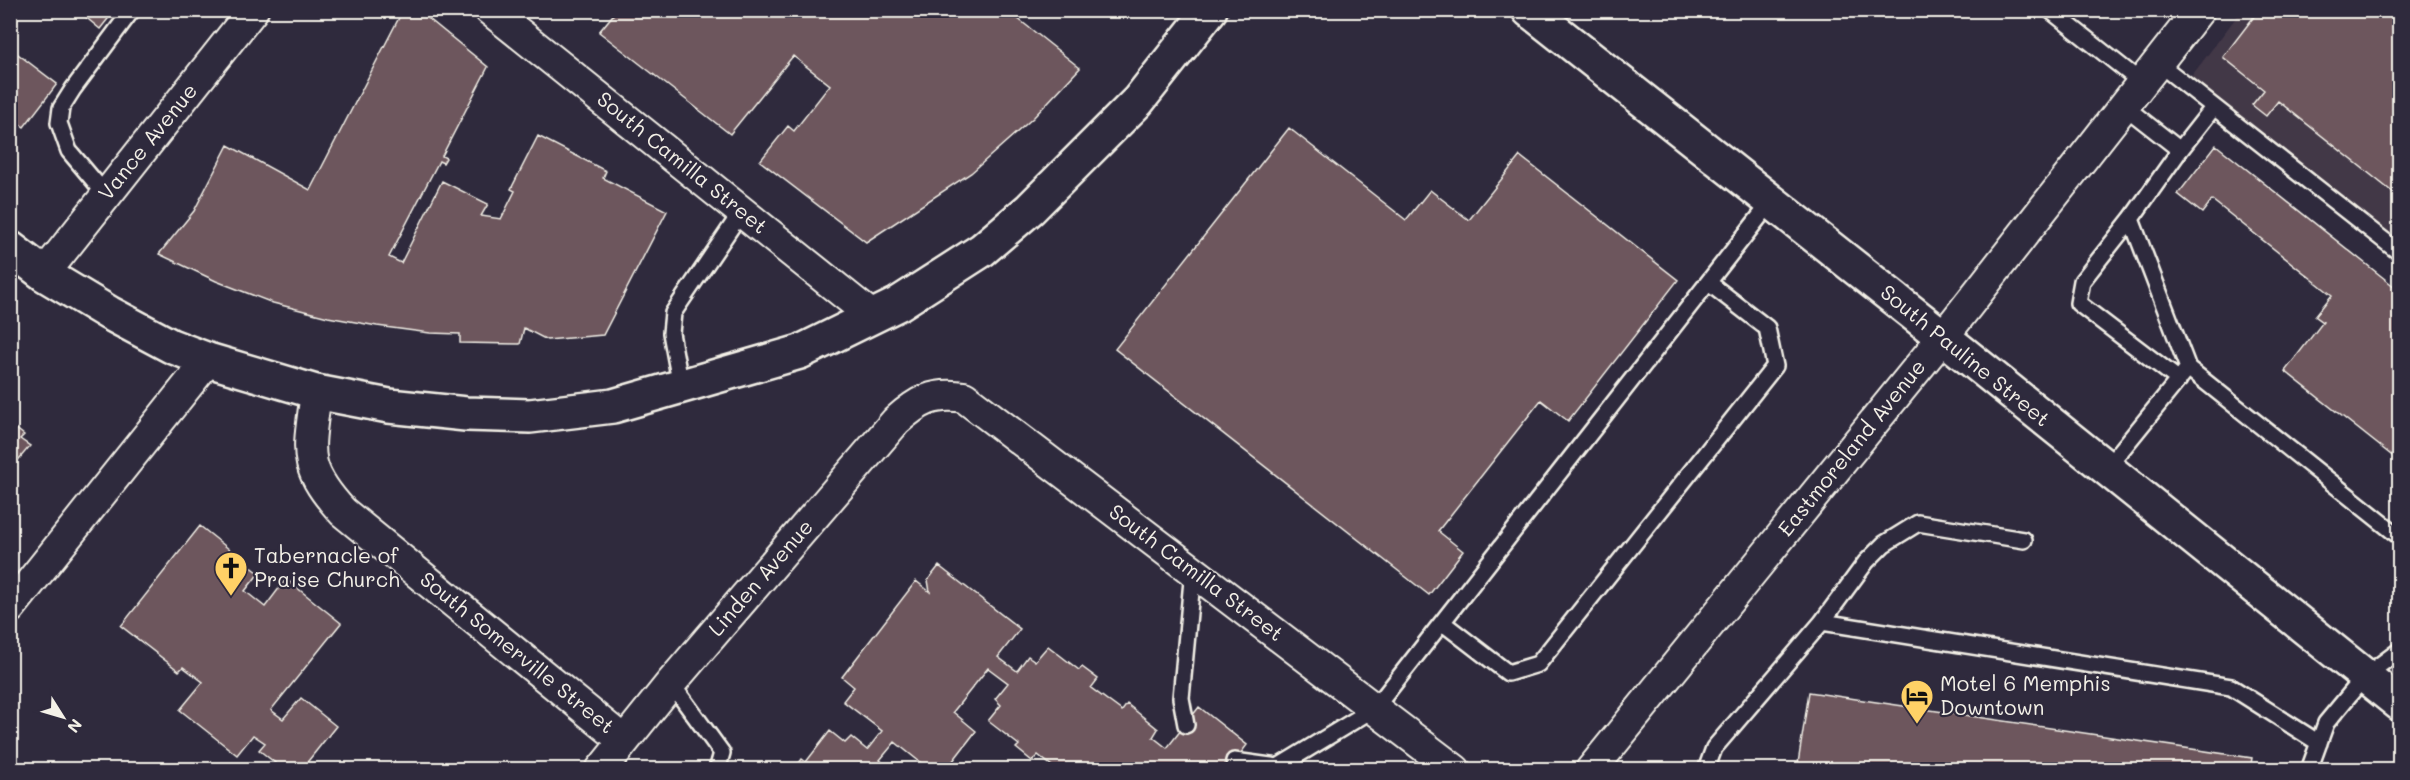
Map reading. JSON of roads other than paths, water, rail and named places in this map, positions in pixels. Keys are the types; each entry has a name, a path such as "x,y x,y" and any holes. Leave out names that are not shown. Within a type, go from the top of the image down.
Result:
{"main road":[{"path":"10,248 44,274 109,313 171,346 207,360 316,392 400,407 466,414 530,417 613,406 800,351 898,304 982,250 1030,209 1138,101 1210,10"},
{"name":"South Pauline Street","path":"1532,11 2400,704"}],"street":[{"name":"Vance Avenue","path":"44,274 253,10"},
{"name":"South Camilla Street","path":"490,10 873,317"},
{"name":"Eastmoreland Avenue","path":"1591,770 1943,338 2199,10"},
{"path":"10,608 207,360"},
{"name":"South Somerville Street","path":"316,392 309,445 311,468 322,490 343,512 624,741"},
{"name":"South Camilla Street","path":"931,398 946,394 964,397 1455,770"},
{"name":"Linden Avenue","path":"601,770 671,683 896,421 913,405 931,398"}],"lane":[{"path":"106,195 69,152 59,123 61,108 132,10"},
{"path":"2050,10 2150,73 2213,108 2400,253"},
{"path":"2124,106 2180,150"},
{"path":"2213,108 2082,281 2078,303 2183,374 2400,537"},
{"path":"1234,761 1278,767 1374,708 1772,202"},
{"path":"681,387 670,333 673,313 742,211"},
{"path":"2131,219 2183,374"},
{"path":"1443,623 1508,673 1538,664 1775,366 1767,328 1709,283"},
{"path":"2106,469 2183,374"},
{"path":"1706,770 1714,748 1822,622 1866,562 1884,544 1918,524 2024,540"},
{"path":"1186,725 1181,698 1193,569"},
{"path":"1822,622 2231,687 2319,743"},
{"path":"2309,770 2326,723 2365,676 2400,650"},
{"path":"671,683 722,753 717,770"}],"place":[{"name":"Tabernacle of Praise Church","path":"231,597"},
{"name":"Motel 6 Memphis Downtown","path":"1917,725"}]}
